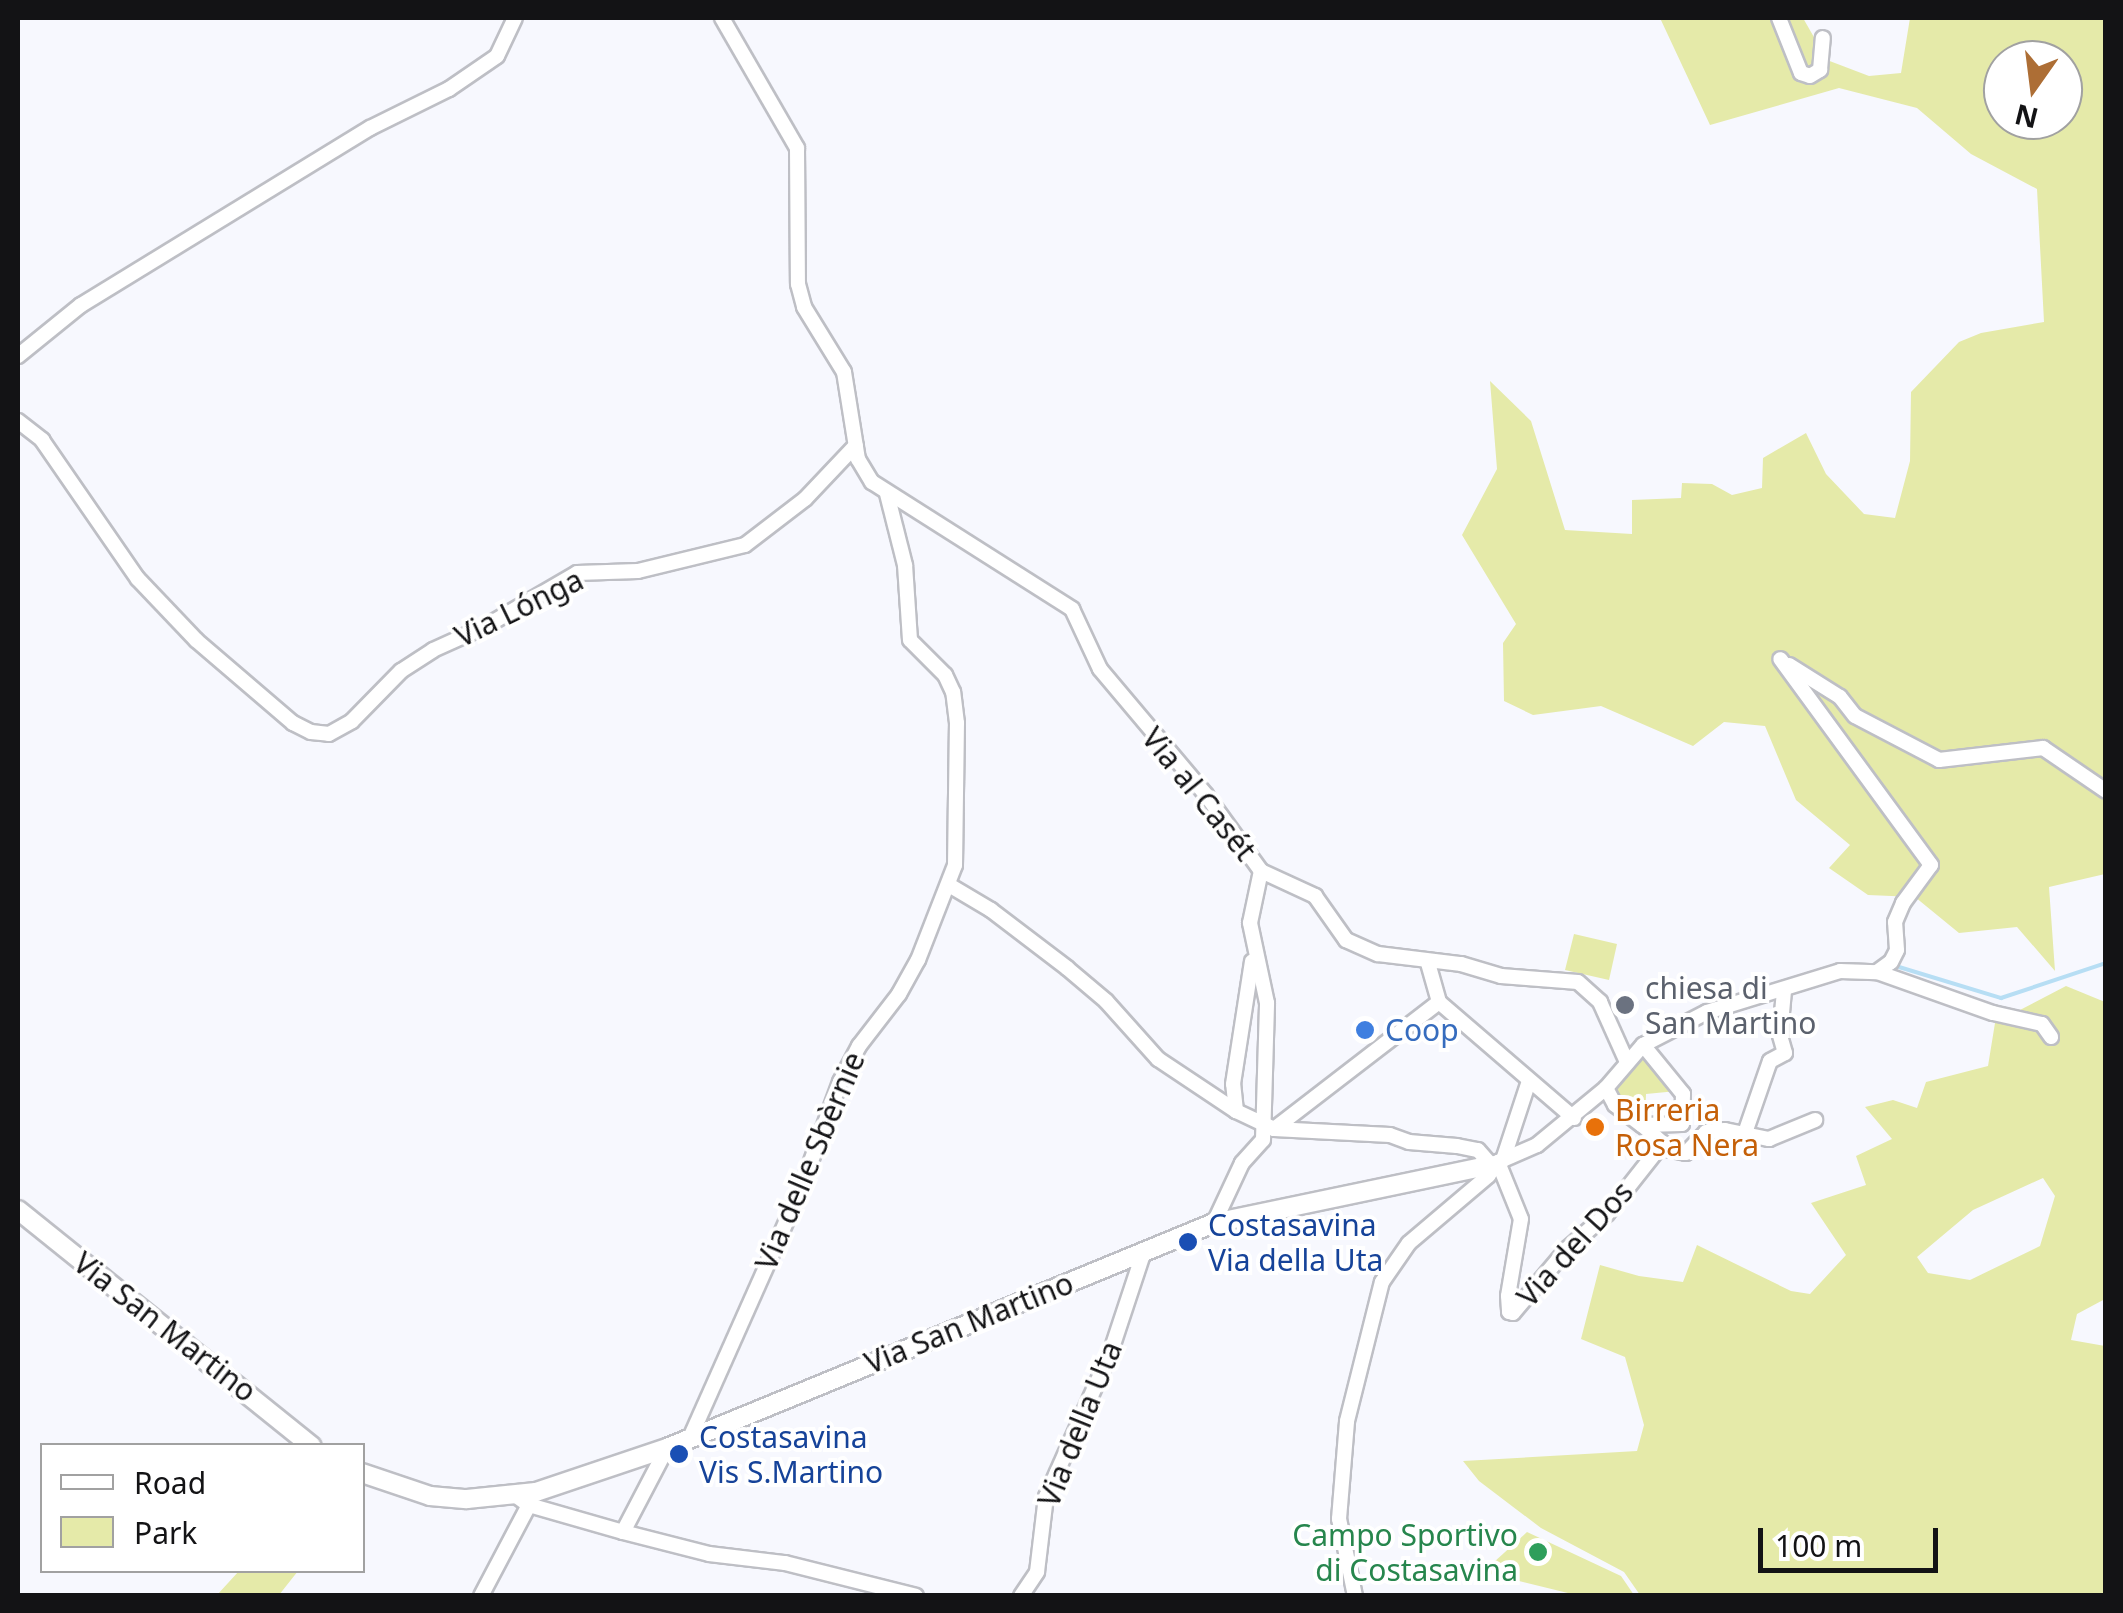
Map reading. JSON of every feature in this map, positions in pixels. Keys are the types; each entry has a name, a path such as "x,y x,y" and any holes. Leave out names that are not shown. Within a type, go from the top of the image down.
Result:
{"street":[{"path":"18,356 81,305 370,128 449,89 497,56 508,40 515,18"},
{"path":"722,18 797,148 798,284 804,307 844,372 863,470 887,494"},
{"path":"1778,18 1801,74 1810,76 1820,70 1823,38"},
{"name":"Via Lónga","path":"18,421 42,440 138,579 196,640 294,723 311,732 329,734 342,728 401,671 433,650 486,626 577,573 638,571 745,546 805,499 856,446"},
{"name":"Via al Casét","path":"887,494 1072,608 1100,669 1206,796 1261,871 1316,896 1346,940 1378,954 1461,964 1501,976 1578,982 1600,1002 1627,1062"},
{"name":"Via delle Sbèrnie","path":"690,1438 802,1186 840,1082 858,1046 899,994 918,960 955,865 957,723 953,692 945,675 910,640 905,565 887,494"},
{"path":"1877,972 1897,950 1895,922 1903,903 1931,865 1780,659 1840,697 1855,716 1939,760 2043,748 2106,791"},
{"path":"1214,1223 1242,1164 1264,1140 1268,1126 1267,1003 1254,945 1251,906 1261,871"},
{"path":"949,886 991,910 1068,968 1106,1001 1158,1060 1236,1111 1268,1126 1390,1135 1409,1142 1478,1150 1497,1162"},
{"path":"1236,1111 1233,1084 1246,1022 1254,945"},
{"path":"1428,963 1440,1002 1574,1118"},
{"name":"Via San Martino","path":"365,1473 430,1496 522,1500 667,1448 1214,1223 1497,1162 1538,1146 1606,1088 1643,1045 1707,1012 1840,971 1877,972"},
{"path":"1877,972 1993,1013 2042,1024 2052,1037"},
{"path":"1745,1133 1770,1061 1785,1053 1780,1035 1784,990"},
{"path":"1268,1126 1440,1002"},
{"path":"1642,1124 1682,1124 1683,1094 1643,1045"},
{"path":"1355,1596 1339,1519 1347,1421 1382,1282 1409,1243 1488,1176 1529,1081"},
{"path":"1606,1088 1615,1106 1662,1144 1686,1153 1706,1132 1769,1138 1815,1120"},
{"name":"Via del Dos","path":"1497,1162 1522,1219 1508,1296 1509,1312 1513,1312 1566,1249 1607,1214 1662,1144"},
{"name":"Via San Martino","path":"18,1210 308,1443"},
{"name":"Via della Uta","path":"1022,1596 1037,1572 1046,1497 1111,1351 1144,1251"},
{"path":"623,1532 667,1448"},
{"path":"481,1596 522,1500 709,1554 785,1564 916,1596"}],"green space":[{"path":"1660,18 1803,18 1827,60 1869,76 1901,73 1910,18 2105,18 2105,874 2049,887 2055,971 2017,927 1959,933 1915,897 1868,895 1829,868 1850,845 1796,800 1765,726 1724,722 1693,746 1601,706 1533,715 1504,701 1503,643 1516,624 1462,535 1497,469 1490,381 1531,421 1565,530 1632,534 1632,500 1681,498 1682,483 1712,484 1732,495 1762,488 1763,458 1806,433 1826,474 1864,514 1895,518 1910,461 1911,392 1959,342 1981,333 2044,322 2037,189 1971,154 1917,108 1839,88 1710,125"},
{"path":"1574,934 1617,944 1609,980 1565,970"},
{"path":"2066,986 2105,1002 2105,1299 2077,1314 2071,1340 2105,1346 2105,1595 1640,1595 1624,1572 1541,1528 1479,1481 1463,1461 1637,1451 1644,1425 1625,1357 1581,1339 1600,1265 1683,1282 1697,1245 1791,1291 1810,1294 1846,1255 1811,1203 1866,1185 1856,1156 1892,1139 1865,1107 1893,1100 1917,1108 1926,1082 1988,1066 1995,1023","holes":["2043,1178 2055,1196 2040,1246 1970,1280 1928,1273 1917,1257 1973,1210"]},
{"path":"1648,1053 1677,1091 1646,1094 1645,1123 1610,1094"},
{"name":"Campo Sportivo di Costasavina","path":"1527,1532 1621,1576 1634,1595 1576,1595 1483,1572"},
{"path":"236,1573 296,1573 279,1595 217,1595"}],"waterway":[{"path":"1899,967 2001,998 2106,963"}],"place":[{"name":"chiesa di San Martino","path":"1625,1005"},
{"name":"Coop","path":"1365,1030"},
{"name":"Birreria Rosa Nera","path":"1595,1127"},
{"name":"Costasavina Via della Uta","path":"1188,1242"},
{"name":"Costasavina Vis S.Martino","path":"679,1454"},
{"name":"Campo Sportivo di Costasavina","path":"1538,1552"}]}
